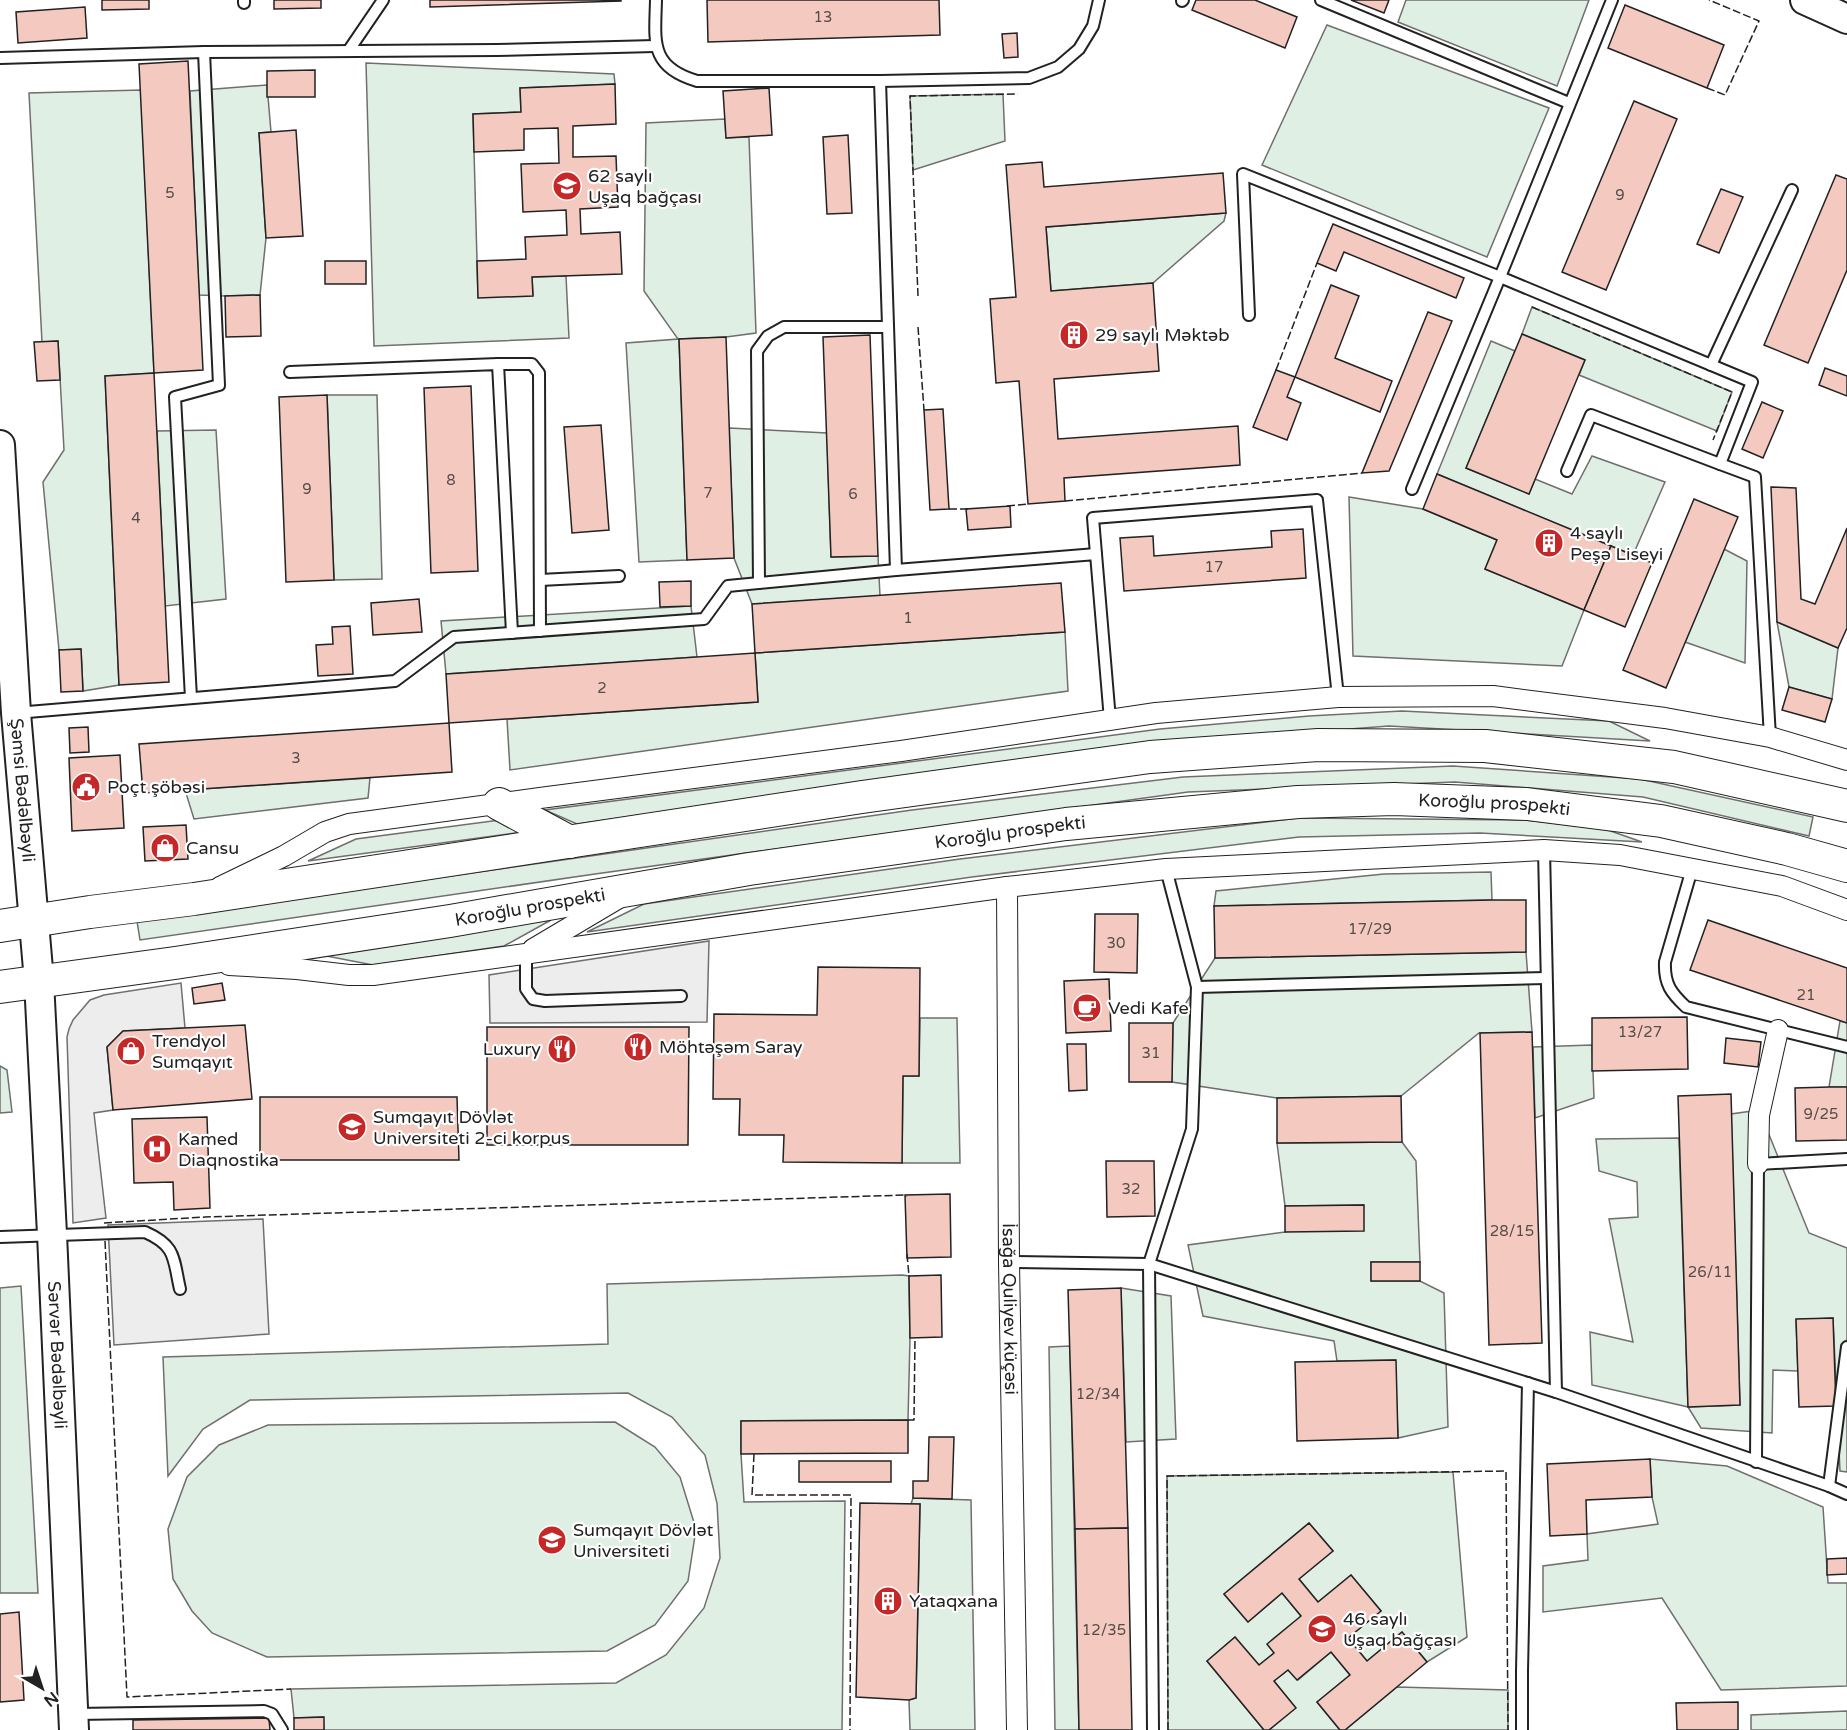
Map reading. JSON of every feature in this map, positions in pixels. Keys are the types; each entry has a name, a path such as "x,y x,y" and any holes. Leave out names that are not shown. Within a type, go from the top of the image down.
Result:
{"main road":[{"path":"0,926 194,899 862,797 1150,757 1318,745 1485,746 1674,767 1847,806"},
{"name":"Koroğlu prospekti","path":"0,987 450,921 749,869 1066,824 1298,802 1394,799 1527,804 1661,821 1787,849 1847,866"},
{"path":"499,804 570,842"}],"street":[{"path":"1805,0 1847,19"},
{"name":"Şəmsi Bədəlbəyli","path":"0,445 16,713 39,981"},
{"path":"194,899 284,856 325,832 349,824 901,752 1156,713 1338,697 1493,696 1665,718 1770,737 1847,760"},
{"path":"175,963 373,975 1007,887 1166,869 1544,850 1620,855 1782,886 1847,910"},
{"name":"İsağa Quliyev küçəsi","path":"1007,887 1009,1262 1017,1730"},
{"path":"526,954 633,889"},
{"name":"Sərvər Bədəlbəyli","path":"39,981 73,1722"},
{"path":"1758,1164 1759,1115 1778,1030"}],"lane":[{"path":"348,50 383,0"},
{"path":"656,0 655,46 662,60 679,76 697,81 1029,78 1058,67 1079,49 1093,26 1099,0"},
{"path":"1322,0 1569,103"},
{"path":"1412,489 1612,0"},
{"path":"0,58 204,51 496,50 655,46"},
{"path":"191,698 175,397 219,385 204,51"},
{"path":"880,81 896,570"},
{"path":"1249,315 1244,174 1752,382 1720,464"},
{"path":"1711,365 1792,190"},
{"path":"759,583 757,351 768,336 784,327 888,327"},
{"path":"498,364 512,633"},
{"path":"290,372 532,364 539,373 540,631"},
{"path":"1567,471 1591,415 1755,477 1770,737"},
{"path":"1110,720 1093,518 1317,500 1338,697"},
{"path":"16,713 395,681 454,638 704,619 728,586 1096,554"},
{"path":"540,580 619,576"},
{"path":"1544,850 1556,1392"},
{"path":"1153,1730 1149,1264 1192,1129 1197,987 1166,869"},
{"path":"1692,869 1665,962 1664,977 1673,994 1686,1007 1847,1047"},
{"path":"526,954 526,989 533,999 545,1001 681,996"},
{"path":"1197,987 1546,978"},
{"path":"1756,1462 1758,1164 1847,1159"},
{"path":"0,1237 146,1232 160,1239 170,1249 180,1289"},
{"path":"1009,1262 1149,1264 1556,1392 1847,1494"},
{"path":"1829,1486 1847,1347"},
{"path":"1522,1730 1528,1383"},
{"path":"73,1722 264,1711 272,1714 282,1730"}],"green space":[{"path":"1406,0 1589,0 1557,86 1398,22"},
{"path":"1327,25 1549,108 1487,257 1262,165"},
{"path":"366,63 614,74 615,84 520,88 521,112 473,114 478,297 533,295 532,277 566,276 569,338 374,346"},
{"path":"267,85 271,132 259,133 266,238 260,295 199,295 190,91"},
{"path":"141,90 154,373 105,376 119,685 83,691 81,649 59,650 43,482 64,450 58,341 42,342 29,93"},
{"path":"1003,94 1005,141 913,170 910,96"},
{"path":"725,119 726,138 749,137 756,333 679,339 687,560 639,562 626,343 678,339 644,291 646,123"},
{"path":"1226,213 1224,221 1153,283 1051,291 1046,227"},
{"path":"1532,307 1732,392 1717,431 1579,375 1585,360 1522,334"},
{"path":"1491,341 1515,351 1466,468 1529,494 1535,479 1572,494 1592,456 1665,482 1633,555 1437,474"},
{"path":"327,395 377,395 382,579 334,580"},
{"path":"729,428 827,433 831,557 878,556 880,596 752,604 734,558"},
{"path":"216,430 226,599 165,606 157,431"},
{"path":"1349,497 1423,509 1497,540 1485,569 1584,610 1562,666 1353,656"},
{"path":"1724,549 1747,561 1745,663 1685,642"},
{"path":"691,606 697,657 446,674 441,621"},
{"path":"1777,622 1838,648 1832,699 1789,687"},
{"path":"1065,632 1068,691 510,770 507,719 758,702 755,653"},
{"path":"1402,711 1609,721 1650,741 1389,726 1125,746 577,824 545,810 1160,729 1309,716"},
{"path":"1453,766 1640,779 1813,817 1809,836 1643,797 1455,782 1188,792 140,940 137,921 912,810 1183,777"},
{"path":"370,778 368,798 194,819 185,790"},
{"path":"1298,818 1525,820 1605,829 1642,842 1480,833 1299,837 972,877 587,932 644,904 960,859"},
{"path":"500,820 530,831 308,861 356,839"},
{"path":"1491,872 1492,900 1214,906 1216,891 1384,874"},
{"path":"551,920 504,946 373,965 311,953"},
{"path":"1526,952 1532,1032 1479,1033 1401,1096 1277,1098 1172,1082 1173,1023 1215,958"},
{"path":"920,1018 957,1018 960,1163 902,1163 903,1076 919,1076"},
{"path":"1840,1021 1847,1023 1847,1087 1829,1087"},
{"path":"1592,1045 1594,1098 1535,1118 1533,1047"},
{"path":"0,1066 7,1070 12,1112 0,1113"},
{"path":"1759,1110 1809,1233 1847,1248 1847,1472 1840,1471 1833,1318 1796,1320 1798,1371 1773,1370 1772,1433 1701,1428 1688,1407 1740,1405 1731,1114"},
{"path":"1679,1138 1688,1407 1592,1385 1590,1332 1633,1342 1609,1219 1638,1217 1637,1182 1599,1171 1596,1139"},
{"path":"1402,1142 1416,1161 1420,1262 1371,1262 1371,1281 1420,1281 1444,1293 1448,1427 1398,1438 1395,1360 1337,1361 1334,1341 1203,1316 1188,1245 1285,1232 1364,1205 1285,1206 1277,1143"},
{"path":"909,1276 908,1420 741,1421 744,1502 845,1501 842,1730 324,1730 323,1717 294,1718 291,1689 616,1683 666,1655 704,1608 720,1558 717,1503 705,1455 672,1417 628,1393 250,1400 203,1429 168,1476 163,1357 608,1344 607,1284"},
{"path":"21,1286 38,1593 0,1593 0,1288"},
{"path":"1121,1288 1171,1296 1176,1439 1126,1442"},
{"path":"1070,1346 1079,1730 1055,1730 1049,1347"},
{"path":"615,1422 655,1447 680,1477 696,1529 688,1581 655,1625 607,1651 267,1657 212,1633 192,1611 173,1579 168,1529 187,1477 219,1445 268,1425"},
{"path":"1650,1459 1727,1466 1823,1507 1828,1583 1847,1583 1847,1686 1721,1690 1662,1598 1543,1612 1543,1566 1588,1560 1587,1534 1658,1524 1652,1497"},
{"path":"1453,1472 1467,1637 1427,1662 1402,1632 1367,1661 1348,1638 1381,1611 1351,1575 1318,1602 1299,1579 1333,1551 1309,1523 1224,1594 1248,1622 1282,1593 1301,1616 1274,1653 1259,1665 1235,1637 1207,1661 1264,1730 1168,1730 1167,1476"},
{"path":"913,1498 971,1500 975,1730 910,1730 909,1700 916,1698 920,1504 911,1504"},
{"path":"1331,1652 1350,1675 1317,1702 1340,1730 1269,1730 1295,1708 1274,1681 1288,1670 1298,1680"},
{"path":"1397,1687 1508,1690 1508,1730 1345,1730"},
{"path":"1847,1711 1847,1730 1751,1730 1751,1715"}],"shaded area":[{"path":"709,941 707,1022 490,1023 489,975"},
{"path":"181,983 185,1028 123,1031 107,1047 113,1110 94,1113 106,1218 73,1223 67,1037 73,1020 90,1000 104,995"},
{"path":"263,1219 269,1334 114,1345 108,1225"}],"building":[{"path":"102,0 149,0 149,9 102,10"},
{"path":"274,0 321,0 321,8 274,9"},
{"path":"430,0 621,0 621,1 430,7"},
{"path":"707,0 939,0 940,35 708,42"},
{"path":"1196,0 1255,0 1297,17 1285,48 1192,10"},
{"path":"1351,0 1389,0 1384,13"},
{"path":"1625,5 1724,45 1707,88 1608,48"},
{"path":"85,7 87,38 18,43 16,12"},
{"path":"1017,33 1018,57 1004,58 1002,34"},
{"path":"188,61 203,370 154,373 139,64"},
{"path":"315,70 315,97 267,97 267,71"},
{"name":"62 saylı Uşaq bağçası","path":"615,84 616,124 573,126 573,157 616,156 618,207 580,209 581,234 620,232 622,274 532,277 533,296 478,298 477,261 526,259 525,237 567,235 566,210 523,212 521,164 559,163 558,128 524,129 524,150 474,152 473,114 521,112 520,88"},
{"path":"769,88 772,135 726,138 723,91"},
{"path":"1634,101 1677,119 1606,290 1562,272"},
{"path":"296,130 303,236 266,238 259,133"},
{"path":"848,135 852,213 827,214 823,137"},
{"name":"29 saylı Məktəb","path":"1042,162 1044,187 1223,173 1226,213 1046,227 1051,291 1153,283 1159,371 1054,379 1058,439 1238,426 1240,465 1064,478 1065,501 1028,504 1019,381 996,383 990,299 1016,297 1006,165"},
{"path":"1836,175 1847,179 1847,270 1808,363 1764,345"},
{"path":"1721,189 1743,197 1719,253 1697,244"},
{"path":"1333,224 1464,278 1456,298 1344,252 1336,271 1317,263"},
{"path":"325,261 366,261 366,284 325,284"},
{"path":"1331,285 1359,296 1335,358 1392,381 1380,412 1295,377"},
{"path":"260,295 261,336 226,337 225,296"},
{"path":"1428,312 1452,321 1389,471 1362,473"},
{"path":"1522,334 1585,360 1529,494 1466,468"},
{"path":"870,335 878,556 831,557 823,337"},
{"path":"726,337 734,558 687,560 679,339"},
{"path":"58,341 60,380 37,381 34,342"},
{"path":"1825,368 1847,376 1847,396 1819,385"},
{"path":"1276,370 1295,377 1287,397 1301,403 1287,440 1253,427"},
{"path":"154,373 169,682 119,685 105,376"},
{"path":"471,386 478,571 431,573 424,388"},
{"path":"327,395 334,580 286,582 279,397"},
{"path":"1762,402 1783,411 1763,458 1742,449"},
{"path":"943,409 949,509 930,510 924,410"},
{"path":"601,425 609,530 572,533 564,427"},
{"name":"4 saylı Peşə Liseyi","path":"1437,474 1611,546 1584,610 1485,569 1497,540 1423,509"},
{"path":"1771,487 1796,488 1801,599 1815,604 1847,528 1847,628 1838,648 1777,622"},
{"path":"1694,499 1738,517 1666,688 1623,670"},
{"path":"1010,506 1011,527 968,530 966,509"},
{"path":"1303,529 1306,578 1124,591 1120,538 1153,536 1154,556 1272,547 1271,531"},
{"path":"1611,546 1652,563 1625,627 1584,610"},
{"path":"691,581 691,606 660,607 659,582"},
{"path":"1061,583 1065,632 755,653 752,604"},
{"path":"419,599 422,632 373,635 371,603"},
{"path":"350,626 353,674 318,676 316,645 333,644 332,627"},
{"path":"81,649 83,691 61,692 59,650"},
{"path":"755,653 758,702 449,723 446,674"},
{"path":"1789,687 1832,699 1825,722 1782,710"},
{"path":"449,723 452,772 143,793 139,744"},
{"path":"88,727 89,752 70,753 69,728"},
{"path":"120,755 124,828 72,831 69,758"},
{"path":"186,825 188,859 145,861 143,827"},
{"path":"1526,900 1526,952 1215,958 1214,906"},
{"path":"1095,914 1138,914 1137,973 1094,972"},
{"path":"1708,920 1847,968 1847,1023 1690,970"},
{"path":"818,967 920,968 919,1076 903,1076 902,1163 783,1162 784,1135 739,1135 740,1099 713,1099 714,1014 817,1015"},
{"path":"1109,979 1111,1031 1066,1033 1064,981"},
{"path":"222,983 225,1000 194,1004 192,988"},
{"path":"1687,1017 1688,1069 1592,1071 1592,1018"},
{"path":"1129,1023 1173,1023 1172,1082 1129,1082"},
{"path":"245,1025 252,1099 113,1110 107,1047 123,1031"},
{"path":"487,1027 689,1027 688,1145 487,1145"},
{"path":"1532,1032 1542,1343 1489,1345 1480,1033"},
{"path":"1726,1038 1761,1042 1758,1067 1724,1063"},
{"path":"1067,1044 1086,1044 1087,1090 1069,1091"},
{"path":"1847,1087 1847,1140 1796,1141 1795,1088"},
{"path":"1731,1094 1740,1405 1688,1407 1678,1096"},
{"path":"1401,1096 1402,1142 1277,1143 1277,1098"},
{"path":"260,1097 457,1097 459,1160 260,1160"},
{"path":"207,1117 210,1208 174,1210 173,1182 134,1183 132,1119"},
{"path":"1106,1161 1154,1161 1155,1216 1107,1217"},
{"path":"950,1194 951,1257 907,1258 905,1195"},
{"path":"1364,1205 1364,1231 1285,1232 1285,1206"},
{"path":"1371,1262 1420,1262 1420,1281 1371,1281"},
{"path":"941,1275 942,1337 910,1338 909,1276"},
{"path":"1121,1288 1128,1528 1075,1529 1068,1290"},
{"path":"1833,1318 1836,1406 1799,1407 1796,1319"},
{"path":"1396,1360 1398,1438 1297,1441 1295,1362"},
{"path":"908,1420 908,1453 741,1454 741,1421"},
{"path":"929,1437 954,1437 952,1499 913,1498 913,1481 928,1481"},
{"path":"1650,1459 1652,1497 1586,1500 1587,1534 1550,1536 1547,1464"},
{"path":"799,1461 891,1461 891,1482 799,1482"},
{"name":"Yataqxana","path":"860,1503 920,1504 916,1698 909,1700 856,1697"},
{"name":"46 saylı Uşaq bağçası","path":"1309,1523 1333,1551 1299,1579 1318,1602 1351,1575 1381,1611 1348,1638 1367,1661 1402,1632 1427,1662 1345,1730 1340,1730 1317,1702 1350,1675 1331,1652 1297,1680 1288,1670 1274,1681 1296,1708 1269,1730 1264,1730 1207,1661 1235,1637 1259,1665 1274,1653 1267,1644 1301,1616 1282,1593 1248,1622 1224,1594"},
{"path":"1128,1528 1132,1730 1079,1730 1075,1529"},
{"path":"1847,1558 1847,1574 1827,1575 1827,1559"},
{"path":"19,1612 24,1700 0,1702 0,1614"},
{"path":"1738,1702 1738,1730 1677,1730 1676,1703"},
{"path":"324,1717 324,1730 294,1730 294,1718"},
{"path":"269,1718 270,1730 133,1730 133,1720"}],"fence":[{"path":"1707,88 1725,95 1759,21 1709,0"},
{"path":"918,296 910,96 1018,94"},
{"path":"1276,370 1317,263"},
{"path":"1532,307 1732,392 1713,440"},
{"path":"918,327 924,410"},
{"path":"1065,501 1362,473"},
{"path":"1007,506 1028,504"},
{"path":"949,509 968,509"},
{"path":"104,1223 205,1217 905,1195 906,1197"},
{"path":"105,1241 127,1697 291,1689"},
{"path":"907,1254 909,1276"},
{"path":"908,1420 914,1420 915,1338"},
{"path":"754,1454 752,1495 851,1495 850,1730"},
{"path":"1168,1730 1167,1476 1506,1471 1508,1730"}],"place":[{"name":"62 saylı Uşaq bağçası","path":"567,186"},
{"name":"29 saylı Məktəb","path":"1074,335"},
{"name":"4 saylı Peşə Liseyi","path":"1549,543"},
{"name":"Poçt şöbəsi","path":"86,787"},
{"name":"Cansu","path":"165,848"},
{"name":"Vedi Kafe","path":"1087,1008"},
{"name":"Möhtəşəm Saray","path":"638,1047"},
{"name":"Luxury","path":"562,1049"},
{"name":"Trendyol Sumqayıt","path":"131,1051"},
{"name":"Sumqayıt Dövlət Universiteti 2-ci korpus","path":"352,1127"},
{"name":"Kamed Diaqnostika","path":"157,1149"},
{"name":"Sumqayıt Dövlət Universiteti","path":"552,1540"},
{"name":"Yataqxana","path":"888,1601"},
{"name":"46 saylı Uşaq bağçası","path":"1322,1629"}]}
